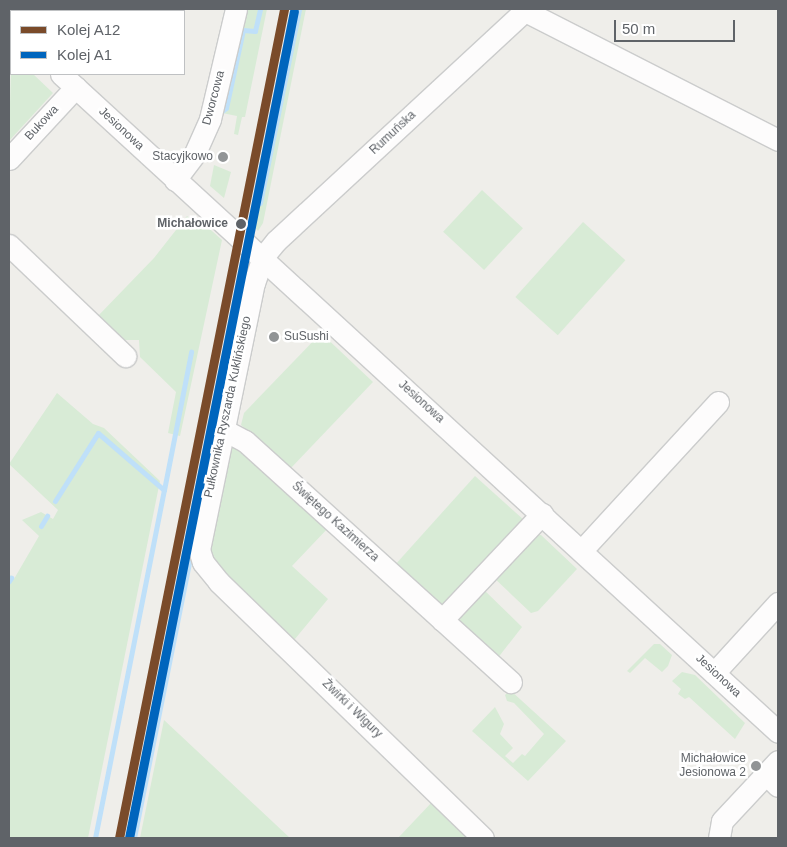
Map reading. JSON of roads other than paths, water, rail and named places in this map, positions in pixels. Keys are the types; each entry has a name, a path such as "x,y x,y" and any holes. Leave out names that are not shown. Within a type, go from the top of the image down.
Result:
{"street":[{"name":"Dworcowa","path":"175,180 195,153 210,119 236,9"},
{"name":"Rumuńska","path":"263,257 276,241 522,10 777,136"},
{"name":"Jesionowa","path":"68,80 175,180 263,257 778,732"},
{"name":"Bukowa","path":"9,159 68,80"},
{"path":"9,245 125,356"},
{"name":"Pułkownika Ryszarda Kuklińskiego","path":"219,582 203,562 199,550 254,283 263,257"},
{"path":"582,550 718,402"},
{"name":"Świętego Kazimierza","path":"224,430 245,441 510,682"},
{"path":"442,620 542,514"},
{"name":"Żwirki i Wigury","path":"219,582 483,838"},
{"path":"714,673 778,603"},
{"path":"719,838 722,821 774,774"}],"waterway":[{"path":"218,114 226,108 243,30 255,31 260,9"},
{"path":"260,203 299,9"},
{"path":"55,501 98,433 164,490 191,352"},
{"path":"95,838 164,490"},
{"path":"41,526 47,516"},
{"path":"134,838 191,552"}],"rail line":[{"name":"A12","path":"119,838 284,9"},
{"name":"A1","path":"129,838 294,11"}],"place":[{"name":"Stacyjkowo","path":"223,157"},
{"name":"Michałowice","path":"241,224"},
{"name":"SuSushi","path":"274,337"},
{"name":"Michałowice Jesionowa 2","path":"756,766"}]}
